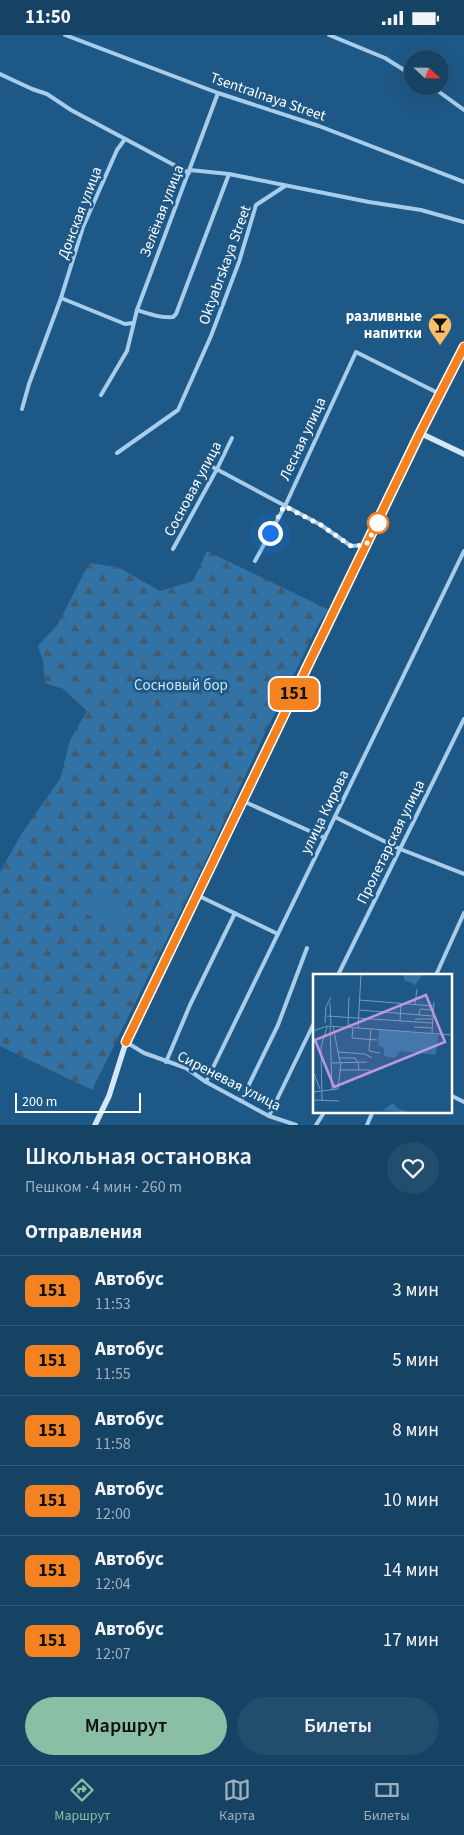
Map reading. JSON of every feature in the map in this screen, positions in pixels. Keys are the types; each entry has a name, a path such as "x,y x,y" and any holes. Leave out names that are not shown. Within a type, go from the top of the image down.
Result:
{"street":[{"name":"Tsentralnaya Street","path":"65,35 218,93 319,125 464,182"},
{"path":"329,35 343,37 404,70"},
{"path":"0,74 47,94 71,110 124,139 189,171 229,174 369,203 421,210 464,222"},
{"name":"Зелёная улица","path":"101,395 126,351 137,310 218,93"},
{"path":"443,95 464,110"},
{"name":"Донская улица","path":"22,409 29,384 61,298 83,227 117,150 124,139"},
{"path":"137,310 156,316 173,317 176,314 229,174"},
{"name":"Oktyabrskaya Street","path":"116,453 178,410 215,326 239,262 256,205 285,186"},
{"path":"61,298 125,324 133,323"},
{"path":"95,1125 109,1096 126,1042 196,894 244,801 420,433 464,347"},
{"name":"Лесная улица","path":"255,561 284,506 356,353 440,394"},
{"path":"420,433 464,454"},
{"name":"Сосновая улица","path":"173,549 218,469 232,439"},
{"path":"208,464 321,525 351,546 366,545"},
{"name":"улица Кирова","path":"206,1082 464,551"},
{"name":"Пролетарская улица","path":"338,974 464,719"},
{"path":"244,801 325,838"},
{"path":"335,817 400,849 464,874"},
{"path":"196,894 278,934"},
{"path":"166,1062 190,1005 234,913"},
{"path":"436,974 464,913"},
{"path":"241,1101 278,1025 307,948"},
{"path":"268,1116 313,1025"},
{"name":"Сиреневая улица","path":"126,1042 144,1053 186,1069 268,1116 296,1125"},
{"path":"452,1096 464,1102"},
{"path":"316,1125 324,1113"},
{"path":"367,1125 372,1113"}],"green space":[{"name":"Сосновый бор","path":"207,551 329,610 319,623 264,735 209,854 92,1090 0,1046 0,872 22,833 60,779 70,740 87,711 63,689 45,683 43,661 38,646 58,624 89,563 118,567 160,591 193,581"},
{"path":"95,895 125,912 116,930 85,913"}],"bus line":[{"name":"151","path":"126,1042 420,433 464,347"}],"place":[{"name":"разливные напитки","path":"440,346"}],"route":[{"path":"270,533 284,506 321,525 351,546 366,545 381,517 378,523"}]}
